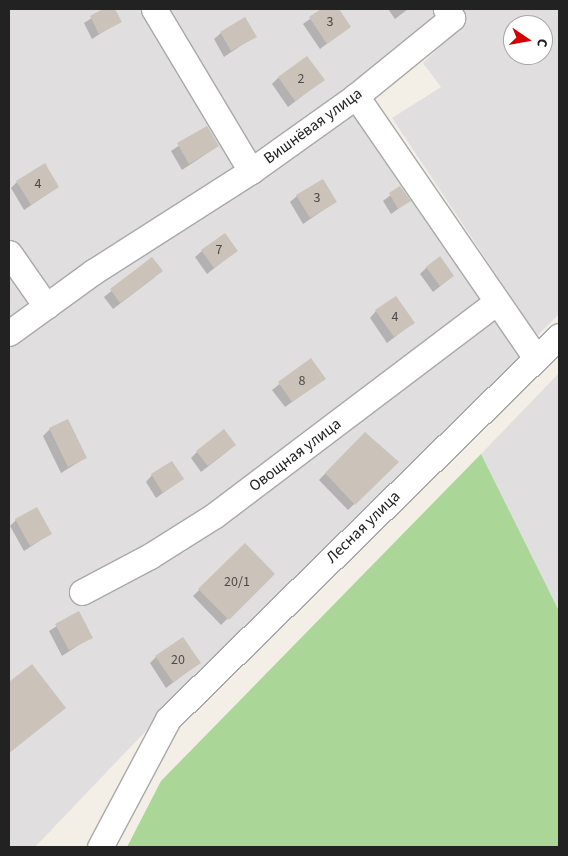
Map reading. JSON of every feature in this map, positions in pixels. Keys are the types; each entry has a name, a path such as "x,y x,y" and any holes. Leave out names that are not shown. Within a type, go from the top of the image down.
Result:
{"street":[{"name":"Вишнёвая улица","path":"154,9 251,171 356,96 449,13"},
{"path":"356,96 536,358"},
{"path":"9,333 93,272 251,171"},
{"path":"9,254 46,306"},
{"name":"Овощная улица","path":"82,592 150,556 215,515 497,302"},
{"name":"Лесная улица","path":"100,847 168,719 559,336"}],"shaded area":[{"path":"9,9 142,9 249,179 355,102 530,359 164,712 35,847 9,847"},
{"path":"165,9 438,9 442,14 259,165"},
{"path":"459,9 559,9 559,314 537,336 392,118 441,87 423,63 466,21"},
{"path":"559,373 559,611 481,454"}],"green space":[{"path":"481,454 559,611 559,847 127,847 161,781"}],"building":[{"path":"103,9 115,9 122,22 99,34 90,16"},
{"path":"321,9 339,9 351,27 327,44 309,17"},
{"path":"245,17 257,37 231,51 220,32"},
{"path":"307,56 325,80 295,101 278,77"},
{"path":"207,126 219,146 189,164 177,143"},
{"path":"45,163 59,187 31,205 16,181"},
{"path":"323,179 337,202 310,218 296,195"},
{"path":"400,186 411,201 398,209 389,193"},
{"path":"225,233 238,251 214,268 201,250"},
{"path":"440,256 454,276 440,286 426,267"},
{"path":"152,257 163,271 120,303 110,289"},
{"path":"396,296 415,323 394,337 375,310"},
{"path":"311,358 326,379 292,402 278,382"},
{"path":"68,419 87,458 68,467 49,428"},
{"path":"224,429 236,445 208,466 196,451"},
{"path":"365,432 399,462 355,505 325,473"},
{"path":"172,461 184,479 163,493 151,474"},
{"path":"37,507 52,534 30,546 15,519"},
{"path":"245,543 275,574 229,620 198,589"},
{"path":"79,611 93,638 69,650 55,624"},
{"path":"183,637 201,663 173,682 155,656"},
{"path":"32,664 66,708 9,753 9,682"}]}
